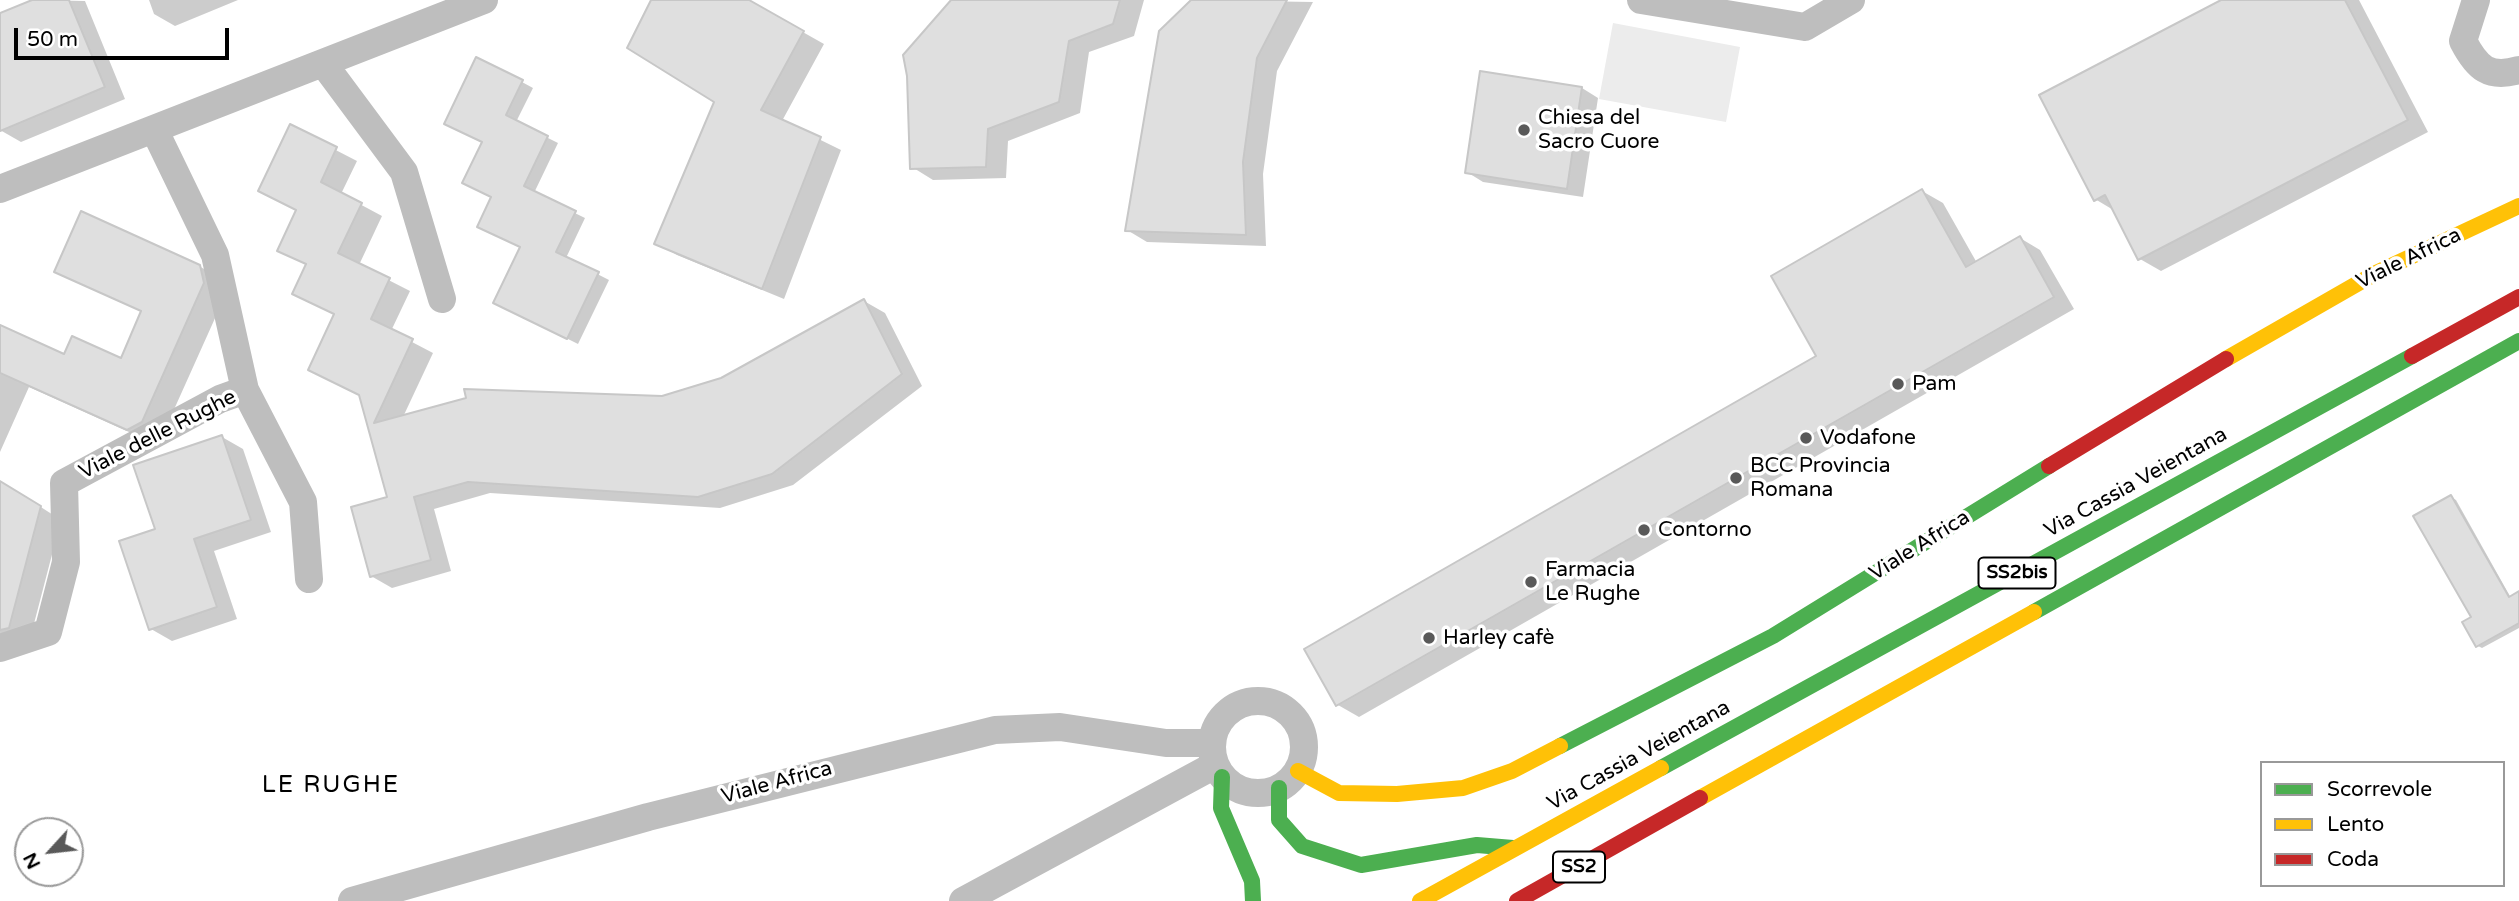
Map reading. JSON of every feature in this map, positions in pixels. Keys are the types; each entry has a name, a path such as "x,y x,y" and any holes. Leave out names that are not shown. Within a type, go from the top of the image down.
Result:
{"main road":[{"name":"Viale Africa","path":"1288,780 1339,793 1396,794 1462,788 1512,771 1773,636 2164,394 2318,305 2376,273 2519,206"},
{"name":"Via Cassia Veientana","path":"1420,901 2519,297"},
{"name":"SS2bis","path":"1640,833 2519,341"},
{"path":"1216,762 1221,808 1252,881 1253,901"},
{"path":"1288,780 1279,820 1303,846 1361,865 1477,845 1515,849"},
{"name":"SS2","path":"1517,901 1640,833"}],"street":[{"path":"0,190 484,0"},
{"path":"1641,0 1805,27 1851,0"},
{"path":"2476,0 2463,41 2472,57 2485,71 2502,75 2519,70"},
{"path":"323,63 404,173 442,299"},
{"name":"Viale delle Rughe","path":"154,129 215,255 245,390 303,502 309,579"},
{"name":"Viale delle Rughe","path":"0,648 48,632 66,562 64,483 220,399 245,390"},
{"path":"963,901 1216,762 1222,717 1233,707 1247,701 1276,704 1293,717 1303,737 1304,749 1288,780"},
{"name":"Viale Africa","path":"352,901 648,817 995,730 1060,727 1166,743 1216,762 1245,792 1268,792 1288,780"}],"shaded area":[{"path":"1613,23 1740,47 1726,122 1599,99"}],"building":[{"path":"32,0 69,0 105,87 0,131 0,13"},
{"path":"651,0 749,0 804,31 761,110 821,137 762,289 654,244 714,102 627,48"},
{"path":"951,0 1120,0 1113,24 1069,41 1059,102 988,129 986,167 910,169 907,76 903,55"},
{"path":"1191,0 1287,0 1257,58 1243,162 1246,235 1125,231 1159,31"},
{"path":"2221,0 2345,0 2408,120 2138,260 2105,195 2094,201 2039,95"},
{"path":"476,57 523,80 506,115 548,136 524,186 576,211 556,252 599,272 567,339 493,303 520,247 477,227 491,197 462,183 482,142 444,124"},
{"name":"Chiesa del Sacro Cuore","path":"1480,71 1582,87 1567,189 1465,173"},
{"path":"290,124 337,147 321,182 362,203 338,253 390,278 371,319 413,339 374,423 466,398 464,389 662,396 721,378 864,299 902,374 772,474 698,497 468,482 414,497 431,560 370,577 351,507 387,497 359,395 308,370 334,314 292,294 306,264 277,251 296,210 258,191"},
{"path":"1922,189 1966,267 2020,236 2054,297 1336,706 1304,649 1816,356 1771,276"},
{"path":"81,211 200,265 204,283 142,422 127,430 0,373 0,325 64,354 72,336 121,358 141,311 54,272"},
{"path":"222,435 251,520 194,539 217,607 149,630 119,541 155,529 133,465"},
{"path":"0,481 41,506 9,628 0,630"},
{"path":"2451,495 2509,597 2519,591 2519,623 2476,647 2462,622 2471,617 2413,516"}],"traffic: fast":[{"path":"2034,612 2519,341"},
{"path":"1661,768 2412,356"},
{"path":"1560,746 1773,636 2049,466"},
{"path":"1222,777 1221,808 1252,881 1253,901"},
{"path":"1279,788 1279,820 1302,846 1361,865 1477,845 1513,848"}],"traffic: slow":[{"path":"2226,359 2376,273 2519,206"},
{"path":"1700,798 2034,612"},
{"path":"1298,771 1339,793 1397,794 1463,788 1512,771 1560,746"},
{"path":"1420,901 1661,768"}],"traffic: jam":[{"path":"2412,356 2519,297"},
{"path":"2049,466 2226,359"},
{"path":"1517,901 1700,798"}],"place":[{"name":"Chiesa del Sacro Cuore","path":"1524,130"},
{"name":"Pam","path":"1898,384"},
{"name":"Vodafone","path":"1806,438"},
{"name":"BCC Provincia Romana","path":"1736,478"},
{"name":"Contorno","path":"1644,530"},
{"name":"Farmacia Le Rughe","path":"1531,582"},
{"name":"Harley cafè","path":"1429,638"}],"district":[{"name":"LE RUGHE","path":"331,786"}]}
